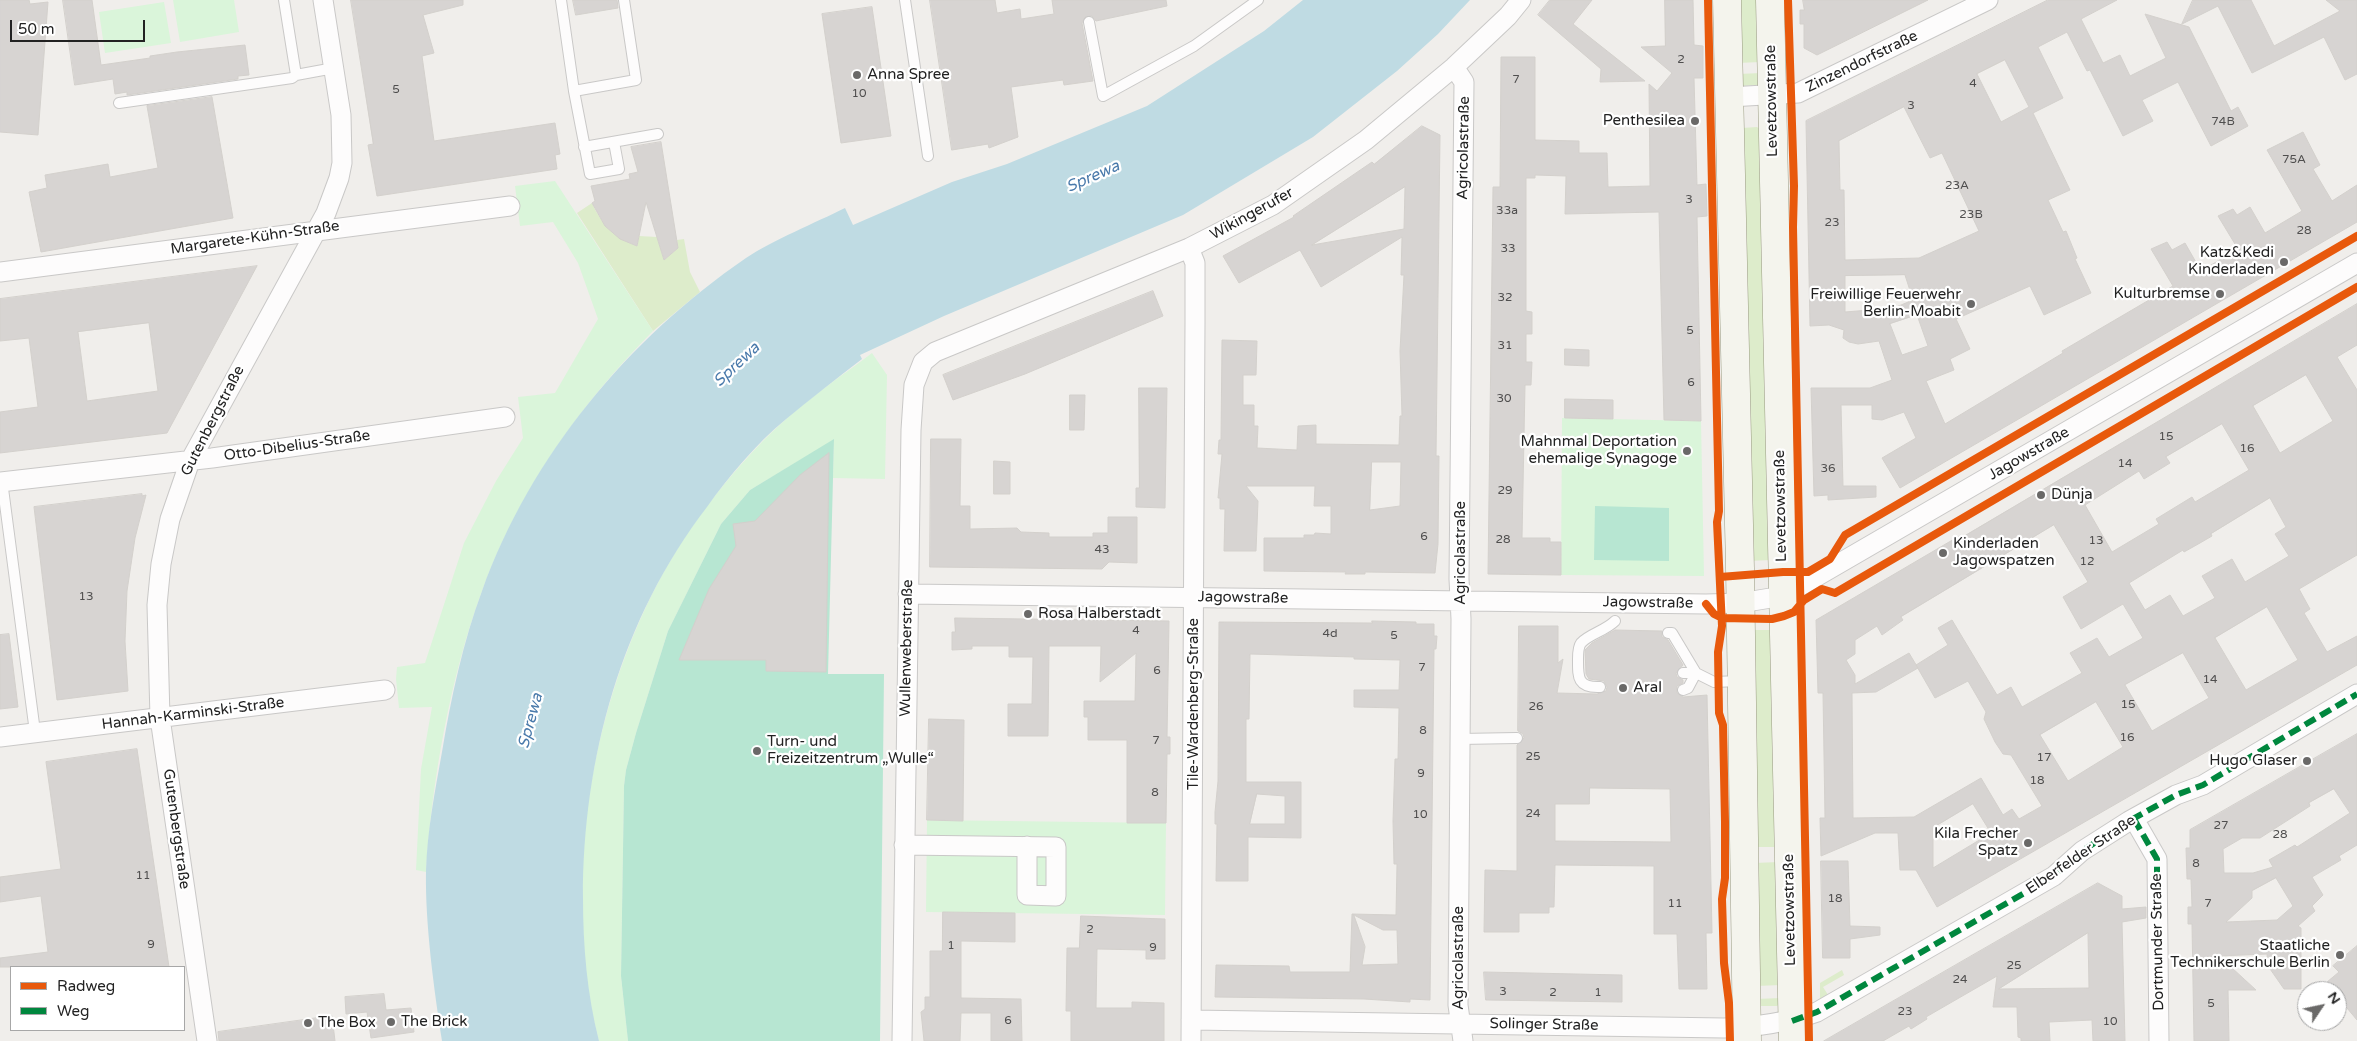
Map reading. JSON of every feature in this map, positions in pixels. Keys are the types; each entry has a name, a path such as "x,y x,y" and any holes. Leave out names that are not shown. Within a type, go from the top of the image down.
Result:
{"main road":[{"path":"1728,0 1747,1034"},
{"name":"Levetzowstraße","path":"1770,0 1793,1031"}],"street":[{"name":"Gutenbergstraße","path":"207,1041 160,718 157,605 161,564 170,519 190,461 316,231 329,205 342,163 340,115 323,0"},
{"name":"Wikingerufer","path":"935,352 1189,248 1273,205 1332,166 1454,67 1508,16 1521,0"},
{"name":"Zinzendorfstraße","path":"1730,97 1798,93 1988,0"},
{"name":"Agricolastraße","path":"1454,67 1464,82 1458,987 1461,1032"},
{"name":"Margarete-Kühn-Straße","path":"0,272 510,206"},
{"name":"Tile-Wardenberg-Straße","path":"1189,248 1195,263 1195,598 1191,1041"},
{"name":"Jagowstraße","path":"908,594 1460,601 1615,618 1740,604 1783,596 2357,263"},
{"name":"Wullenweberstraße","path":"902,1041 910,467 914,385 923,362 935,352"},
{"name":"Otto-Dibelius-Straße","path":"1,481 190,461 505,417"},
{"name":"Hannah-Karminski-Straße","path":"0,736 385,690"},
{"name":"Elberfelder Straße","path":"1747,1034 1793,1031 1827,1007 2061,872 2082,851 2134,818 2176,795 2203,785 2357,694"},
{"name":"Dortmunder Straße","path":"2134,818 2157,859 2159,1041"},
{"path":"904,845 1027,846"},
{"name":"Solinger Straße","path":"1192,1020 1461,1032 1747,1034"}],"lane":[{"path":"284,0 296,75"},
{"path":"561,0 574,91 590,174 619,169 614,142"},
{"path":"574,91 636,80 624,0"},
{"path":"905,0 928,156"},
{"path":"1089,22 1103,96 1194,46 1258,0"},
{"path":"119,103 292,78 296,75 334,68"},
{"path":"584,147 658,134"},
{"path":"1,481 35,732"},
{"path":"1600,687 1591,688 1582,684 1578,675 1578,649 1581,643 1609,627 1615,618"},
{"path":"1668,633 1672,633 1681,651 1696,673"},
{"path":"1683,673 1696,673 1714,682 1741,681"},
{"path":"1683,690 1688,688 1696,673"},
{"path":"1460,739 1518,738"}],"green space":[{"path":"173,0 234,0 239,32 180,42"},
{"path":"1736,0 1760,0 1761,62 1737,63"},
{"path":"164,2 171,43 105,53 99,12"},
{"path":"1761,73 1758,85 1743,86 1738,74"},
{"path":"1757,127 1761,130 1771,560 1748,561 1742,128"},
{"path":"555,181 653,331 600,389 553,452 532,485 496,555 471,624 444,730 433,802 426,872 416,870 421,769 432,707 399,708 396,679 397,667 425,663 464,543 496,481 523,438 518,397 555,393 598,319 578,263 553,222 520,226 515,186"},
{"path":"592,203 604,223 615,234 629,242 637,246 639,236 657,237 664,260 678,248 677,240 684,239 690,272 700,292 653,331 577,213"},
{"path":"872,353 887,375 885,479 833,478 834,440 750,490 721,524 668,631 636,733 626,770 624,786 621,976 628,1041 599,1041 586,974 582,905 585,833 595,762 613,692 638,625 669,562 707,506 734,473 763,441 794,412"},
{"path":"1562,418 1701,421 1704,576 1561,575"},
{"name":"Turn- und Freizeitzentrum „Wulle“","path":"834,439 828,674 884,674 880,1041 628,1041 621,976 624,786 626,770 636,733 668,631 721,524 750,490"},
{"path":"1595,506 1669,508 1669,561 1594,560"},
{"path":"1749,630 1773,630 1778,847 1753,847"},
{"path":"927,820 1166,823 1165,915 926,912"},
{"path":"1779,862 1781,985 1756,986 1754,863"},
{"path":"1842,970 1844,975 1823,987 1830,998 1820,1003 1820,983"},
{"path":"1781,998 1781,1003 1777,1006 1759,1006 1756,999"}],"water":[{"name":"Sprewa","path":"1303,0 1470,0 1438,34 1397,71 1313,137 1183,215 944,316 860,355 862,359 794,412 764,439 724,484 677,550 651,596 630,643 613,692 600,742 590,794 585,846 583,898 585,952 591,1006 599,1041 442,1041 433,978 426,871 434,796 458,670 475,610 503,541 527,493 556,447 588,404 624,363 662,325 703,290 757,251 845,208 853,225 952,182 1007,164 1147,106 1264,31"}],"building":[{"path":"0,0 29,0 30,4 48,2 38,135 0,132"},
{"path":"63,0 92,0 101,65 177,52 245,45 249,75 238,76 238,79 127,95 127,92 115,94 113,79 75,85"},
{"path":"351,0 463,0 463,5 423,15 434,53 422,56 434,141 555,123 560,154 555,155 557,169 377,196 368,145 373,144"},
{"path":"573,0 617,0 618,8 576,15"},
{"path":"930,0 995,0 997,13 1020,9 1021,19 1054,14 1052,0 1166,0 1167,6 1096,21 1092,16 1085,17 1082,23 1093,81 1064,85 1063,80 1011,87 1018,137 989,148 988,144 952,150"},
{"path":"1550,0 1592,0 1573,24 1645,81 1600,82 1601,69 1538,15"},
{"path":"1665,0 1693,0 1694,45 1703,46 1703,78 1694,78 1697,185 1706,184 1707,216 1697,217 1701,421 1664,420 1659,212 1565,214 1566,176 1535,175 1535,178 1526,178 1526,311 1532,312 1532,334 1526,334 1526,362 1532,362 1531,385 1525,385 1522,538 1550,538 1550,542 1561,542 1561,575 1488,574 1493,187 1500,187 1501,57 1535,57 1535,140 1579,141 1579,153 1607,153 1608,187 1650,186 1649,84 1657,91 1672,73 1641,47 1665,46"},
{"path":"1803,0 1928,0 1817,55 1804,48 1804,24 1800,24 1800,10 1804,10"},
{"path":"2048,0 2117,0 2081,19 2103,63 2120,55 2130,76 2166,58 2145,14 2189,27 2231,111 2238,107 2248,126 2211,146 2178,82 2142,100 2153,121 2123,136 2090,70 2087,71 2067,32 2038,47 2063,98 2033,113 2070,190 2048,200 2063,232 2066,231 2077,258 2075,259 2091,293 2044,315 2030,286 1956,319 1970,349 1950,359 1954,370 1926,381 1945,424 2063,353 2062,351 2173,286 2151,249 2167,242 2172,250 2185,243 2201,271 2238,249 2218,216 2233,209 2237,215 2250,207 2265,233 2302,211 2267,150 2303,132 2320,165 2313,169 2332,201 2357,185 2357,222 1900,488 1882,458 1916,438 1904,412 1882,420 1872,419 1872,405 1841,405 1843,486 1876,486 1876,497 1828,500 1828,495 1814,496 1811,388 1870,388 1892,380 1879,341 1858,344 1843,338 1844,330 1829,325 1810,326 1806,121","holes":["2005,60 2029,107 2001,122 1977,74","1904,107 1930,158 1942,153 1979,231 1919,258 1845,260 1844,190 1840,190 1839,141","1905,275 1913,300 1894,308 1845,312 1845,276","1917,315 1928,346 1902,355 1890,324"]},
{"path":"2193,0 2251,0 2274,46 2340,11 2326,0 2357,0 2357,74 2345,80 2324,37 2252,73 2218,6 2182,24"},
{"name":"Anna Spree","path":"872,7 891,136 841,143 822,14"},
{"path":"212,97 233,218 41,252 29,192 47,188 45,175 108,164 110,177 158,168 147,106"},
{"path":"1422,126 1440,135 1436,456 1439,456 1438,544 1435,573 1365,572 1365,574 1345,574 1346,572 1264,571 1264,538 1304,538 1304,535 1314,535 1315,533 1331,534 1331,506 1314,506 1315,486 1246,486 1258,501 1256,551 1224,551 1225,509 1220,509 1220,498 1218,498 1222,454 1218,454 1219,440 1221,440 1222,340 1257,341 1256,375 1243,375 1243,405 1254,405 1254,426 1258,426 1257,448 1297,450 1298,426 1316,425 1316,444 1399,445 1400,416 1402,416 1400,351 1404,275 1401,275 1402,237 1321,287 1300,250 1239,283 1223,256 1294,217 1372,162 1374,164","holes":["1405,187 1404,229 1312,245","1372,462 1401,462 1400,506 1370,510"]},
{"path":"661,142 678,248 664,260 646,202 637,246 620,239 605,226 592,203 595,201 591,186 630,179 629,174 638,172 631,147"},
{"path":"257,266 167,433 0,453 0,412 38,407 29,338 0,341 0,299","holes":["149,323 158,391 87,401 78,332"]},
{"path":"1153,291 1163,316 1025,374 953,400 943,375"},
{"path":"2357,304 2357,345 2337,357 2357,390 2357,555 2299,589 2310,609 2304,613 2327,652 2357,636 2357,665 1937,907 1916,870 1900,870 1898,833 1875,833 1821,856 1820,818 1825,818 1823,693 1818,693 1816,620 1961,535 1962,537","holes":["2306,375 2333,421 2280,453 2253,406","2222,424 2249,470 2195,502 2192,497 2156,519 2159,524 2112,552 2085,505 2139,471 2144,479 2170,463 2166,457","2270,498 2286,527 2275,534 2289,556 2245,582 2232,559 2202,576 2215,598 2183,616 2170,595 2145,610 2129,583 2183,550 2184,552 2212,536 2211,534","2054,525 2088,582 2063,597 2081,629 2123,604 2143,638 2109,657 2097,638 2070,653 2082,673 2022,707 2011,687 1997,695 1952,620 1938,628 1948,645 1916,665 1909,653 1855,684 1855,675 1846,660 1855,654 1855,640 1877,626 1882,635 1903,620 1901,617","2267,607 2298,660 2246,690 2215,638","2183,653 2209,698 2152,731 2125,685","1918,668 1935,698 1968,681 1986,712 1984,719 1995,742 2003,754 2011,755 2042,806 2019,819 2012,809 2003,815 1981,778 1914,817 1853,818 1852,693 1876,692","2096,702 2123,747 2068,781 2040,735","1973,804 1991,833 1933,868 1933,828"]},
{"path":"1565,349 1589,350 1589,366 1565,365"},
{"path":"1139,388 1167,388 1165,508 1136,507 1136,488 1139,488"},
{"path":"1070,395 1085,395 1084,430 1070,430"},
{"path":"1565,399 1613,400 1613,419 1565,418"},
{"path":"931,439 961,439 960,506 970,506 970,529 1017,528 1021,532 1049,533 1049,537 1093,537 1093,533 1108,533 1108,517 1137,517 1137,563 1109,562 1102,569 930,567"},
{"path":"829,453 826,672 766,671 766,660 679,660 709,589 736,546 733,524 755,521 800,475"},
{"path":"994,461 1010,462 1010,494 994,494"},
{"path":"142,494 142,496 146,495 135,538 127,591 125,641 128,691 57,700 34,507"},
{"path":"955,618 1169,621 1167,737 1170,737 1170,754 1167,754 1166,823 1127,823 1127,740 1088,740 1088,717 1084,717 1084,701 1135,701 1136,653 1100,682 1101,646 1049,646 1048,736 1008,736 1008,704 1032,704 1033,657 1009,657 1009,646 972,646 972,649 952,650 952,632 955,632"},
{"path":"1372,621 1434,624 1434,636 1437,636 1436,649 1434,649 1430,1000 1410,999 1410,1002 1364,999 1215,997 1216,965 1289,966 1290,972 1350,972 1352,914 1396,915 1397,864 1394,864 1393,821 1395,759 1398,759 1399,708 1354,707 1354,690 1399,690 1400,660 1250,654 1249,719 1246,719 1246,782 1301,782 1301,838 1248,837 1248,881 1216,881 1217,824 1215,824 1215,812 1218,781 1219,622 1372,623","holes":["1257,794 1285,796 1285,824 1250,824","1354,915 1383,930 1397,930 1398,964 1362,965 1365,947"]},
{"path":"1519,626 1558,626 1558,663 1563,659 1557,693 1597,694 1606,691 1607,687 1604,681 1589,679 1586,674 1585,650 1592,643 1615,630 1662,631 1662,637 1668,640 1683,665 1676,673 1677,677 1683,680 1683,683 1677,686 1677,693 1683,697 1707,695 1712,933 1706,933 1707,989 1679,989 1677,934 1654,934 1654,866 1555,865 1554,907 1549,907 1549,913 1519,913 1519,932 1484,932 1485,870 1517,871 1517,745 1524,738 1523,734 1518,731","holes":["1590,788 1670,789 1671,842 1555,841 1555,804 1589,804"]},
{"path":"9,634 18,707 0,709 0,635"},
{"path":"929,719 964,720 963,821 927,820"},
{"path":"2357,734 2357,845 2339,856 2341,860 2312,877 2323,895 2312,906 2315,911 2298,926 2301,928 2301,981 2297,981 2297,989 2284,989 2268,966 2267,954 2219,956 2256,990 2228,990 2229,1041 2194,1041 2192,924 2188,924 2188,907 2192,907 2191,879 2187,879 2186,848 2190,848 2190,830","holes":["2334,789 2350,813 2297,847 2295,845 2269,860 2273,867 2253,873 2224,873 2223,849 2242,838 2260,838 2310,806 2309,803","2276,878 2293,906 2277,920 2226,922 2252,898 2252,891"]},
{"path":"137,749 169,966 0,967 0,958 48,952 41,896 0,902 0,877 61,869 46,762"},
{"path":"1821,861 1848,861 1850,926 1880,927 1880,935 1850,939 1850,958 1823,958"},
{"path":"2098,883 2122,896 2122,909 2146,907 2146,918 2122,922 2125,1041 2093,1041 2092,1020 2049,1022 2050,1041 2021,1041 2021,1038 2018,1037 2017,1007 1993,1007 1997,976 1926,1017 1927,1019 1911,1029 1909,1026 1883,1041 1824,1041","holes":["2088,933 2089,988 1999,989"]},
{"path":"943,912 1015,913 1015,942 961,941 961,998 1021,999 1022,1041 991,1041 991,1013 961,1013 960,1041 924,1041 921,1012 925,1009 925,997 930,997 930,951 942,951"},
{"path":"1081,916 1165,919 1165,959 1146,959 1146,950 1097,949 1096,1008 1132,1008 1132,1002 1164,1003 1164,1041 1071,1041 1071,1011 1066,1011 1067,948 1079,948"},
{"path":"2357,946 2357,1020 2347,1008 2347,981 2328,981 2339,972 2333,966"},
{"path":"1484,972 1622,975 1622,1002 1486,1000"},
{"name":"The Brick","path":"384,994 386,1010 411,1008 414,1032 371,1038 367,1012 346,1014 345,997"},
{"name":"The Box","path":"332,1016 335,1041 219,1041 218,1032"}],"marked path":[{"path":"1792,1021 1817,1012 2054,876 2082,851 2129,821 2176,795 2203,785 2357,694"},
{"path":"2134,819 2157,859 2157,906"}],"cycle path":[{"path":"1708,0 1719,511 1717,522 1722,626 1718,652 1719,713 1723,725 1725,822 1725,878 1722,899 1724,963 1729,1003 1730,1041"},
{"path":"1788,0 1794,186 1793,227 1809,1041"},
{"path":"1720,577 1808,572 1830,559 1845,535 2357,236"},
{"path":"1706,604 1714,614 1722,618 1772,619 1794,612 1804,600 1822,589 1835,593 2357,287"}],"place":[{"name":"Anna Spree","path":"857,75"},
{"name":"Penthesilea","path":"1695,121"},
{"name":"Katz&Kedi Kinderladen","path":"2284,262"},
{"name":"Kulturbremse","path":"2220,294"},
{"name":"Freiwillige Feuerwehr Berlin-Moabit","path":"1971,304"},
{"name":"Mahnmal Deportation ehemalige Synagoge","path":"1687,451"},
{"name":"Dünja","path":"2041,495"},
{"name":"Kinderladen Jagowspatzen","path":"1943,553"},
{"name":"Rosa Halberstadt","path":"1028,614"},
{"name":"Aral","path":"1623,688"},
{"name":"Turn- und Freizeitzentrum „Wulle“","path":"757,751"},
{"name":"Hugo Glaser","path":"2307,761"},
{"name":"Kila Frecher Spatz","path":"2028,843"},
{"name":"Staatliche Technikerschule Berlin","path":"2340,955"},
{"name":"The Brick","path":"391,1022"},
{"name":"The Box","path":"308,1023"}]}
